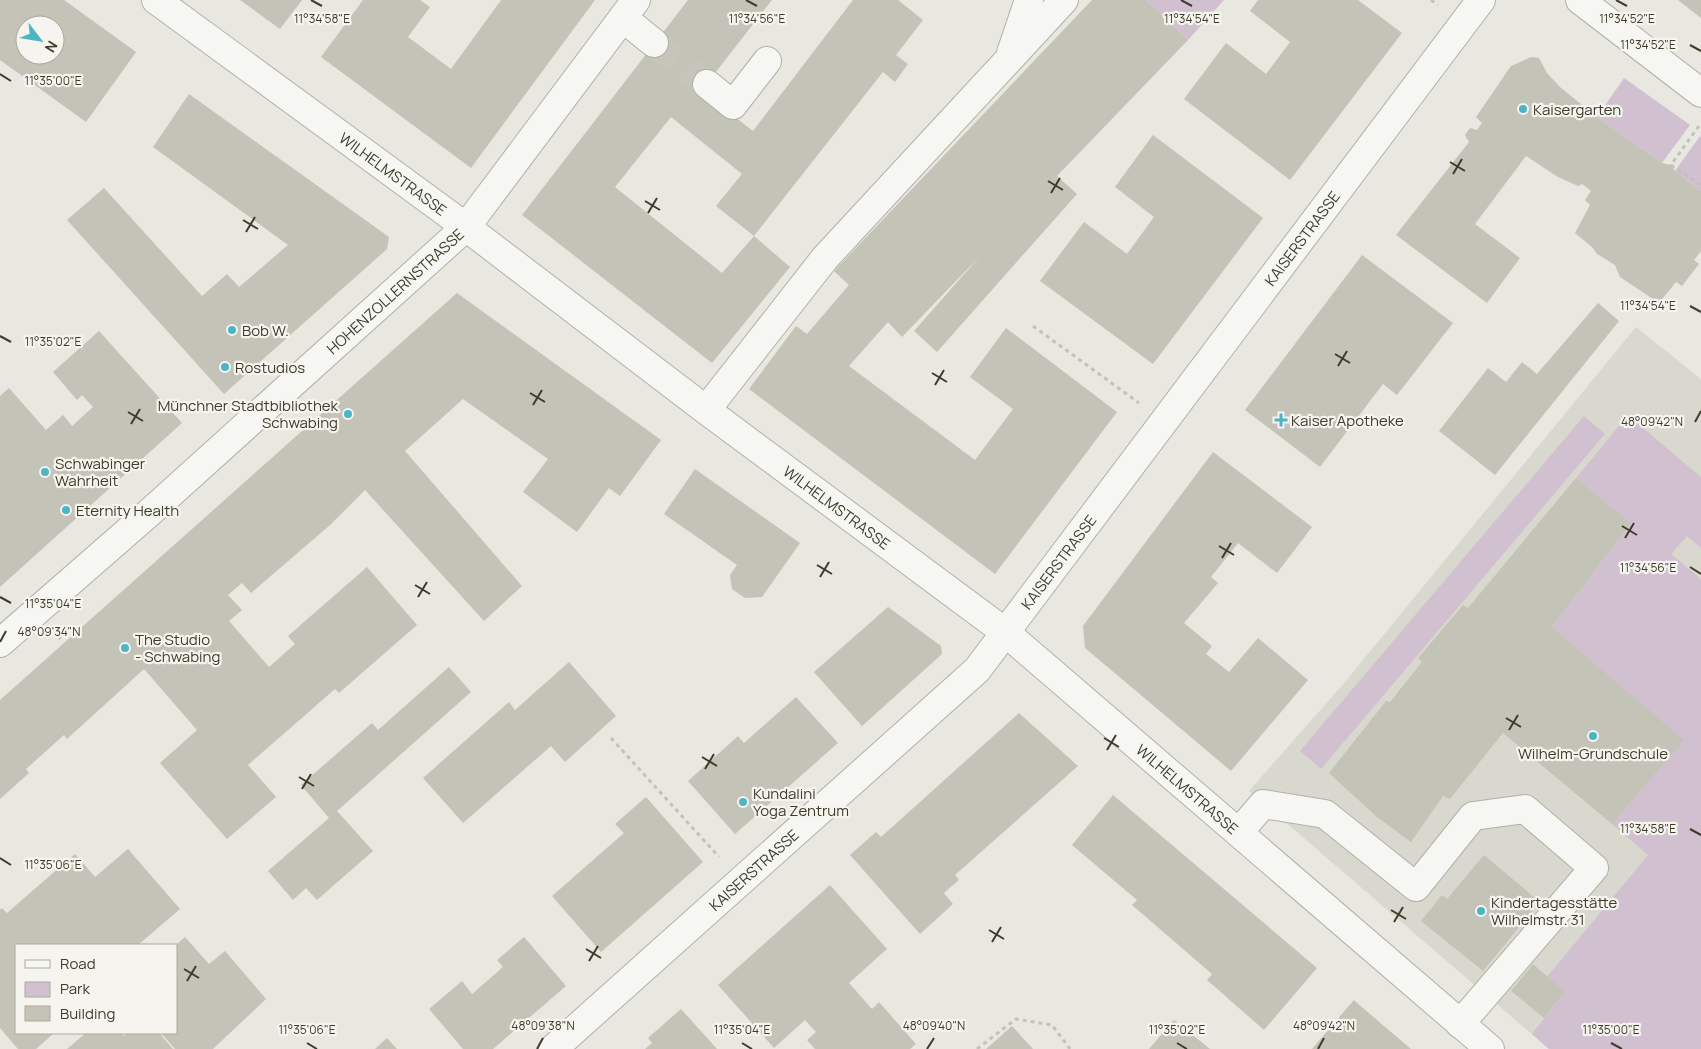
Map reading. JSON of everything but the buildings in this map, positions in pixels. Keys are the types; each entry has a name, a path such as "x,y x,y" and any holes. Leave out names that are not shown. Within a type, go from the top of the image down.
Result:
{"street":[{"name":"WILHELMSTRASSE","path":"156,0 466,227 706,410 1005,632 1490,1049"},
{"path":"1008,62 1028,0"},
{"path":"706,410 825,258 1064,0"},
{"name":"KAISERSTRASSE","path":"553,1049 977,670 1481,0"},
{"path":"1580,0 1701,94"},
{"name":"HOHENZOLLERNSTRASSE","path":"0,643 149,513 466,227 630,9"},
{"path":"630,9 654,43"},
{"path":"707,84 733,104 767,61"},
{"path":"1239,832 1263,804 1325,814 1416,887 1474,816 1525,809 1594,868 1460,1024"}],"path":[{"path":"1701,123 1671,165 1701,186"},
{"path":"1033,326 1163,421"},
{"path":"611,738 741,882"},
{"path":"977,1049 1016,1020 1052,1025 1070,1049"}],"shaded area":[{"path":"1636,327 1701,379 1701,1049 1549,1049 1249,791 1345,682"}],"green space":[{"path":"1146,0 1224,0 1188,40"},
{"path":"1624,78 1690,125 1662,163 1597,117"},
{"path":"1701,137 1701,191 1675,171"},
{"path":"1628,415 1701,477 1701,548 1687,536 1671,554 1701,579 1701,1049 1549,1049 1532,1034 1565,992 1547,977 1648,855 1612,824 1683,740 1552,627 1631,523 1576,478"},
{"path":"1584,416 1605,434 1321,769 1300,751"}],"tunnel":[{"path":"654,43 707,84"}],"place":[{"name":"Kaisergarten","path":"1523,109"},
{"name":"Bob W.","path":"232,330"},
{"name":"Rostudios","path":"225,367"},
{"name":"Münchner Stadtbibliothek Schwabing","path":"348,414"},
{"name":"Kaiser Apotheke","path":"1281,420"},
{"name":"Schwabinger Wahrheit","path":"45,472"},
{"name":"Eternity Health","path":"66,510"},
{"name":"The Studio - Schwabing","path":"125,648"},
{"name":"Wilhelm-Grundschule","path":"1593,736"},
{"name":"Kundalini Yoga Zentrum","path":"743,802"},
{"name":"Kindertagesstätte Wilhelmstr. 31","path":"1481,911"}]}
